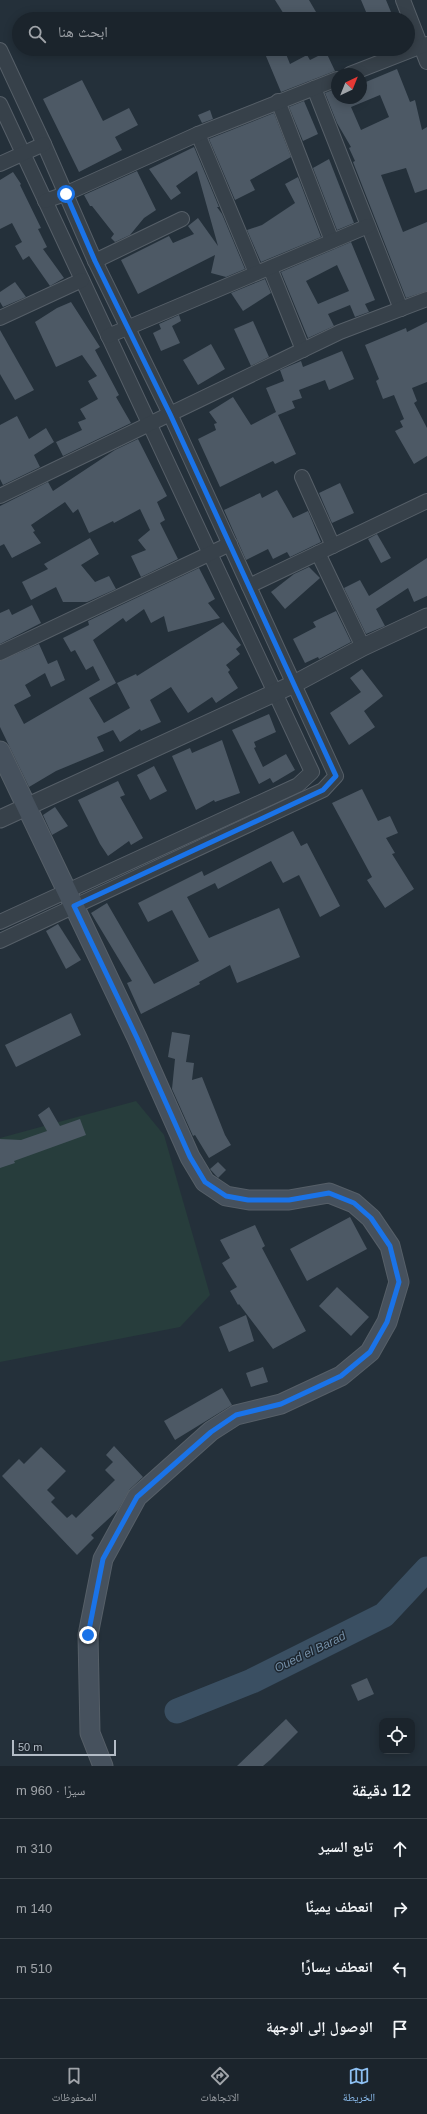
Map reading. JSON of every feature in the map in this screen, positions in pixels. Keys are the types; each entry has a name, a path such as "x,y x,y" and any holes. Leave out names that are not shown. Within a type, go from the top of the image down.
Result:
{"main road":[{"path":"0,750 137,1038 190,1157 205,1182 226,1196 248,1200 289,1200 329,1193 354,1203 371,1218 390,1246 399,1282 387,1322 370,1352 341,1376 281,1404 236,1415 211,1432 137,1497 103,1559 88,1635 90,1733 103,1766"}],"street":[{"path":"403,0 409,12"},
{"path":"415,26 424,45 427,62"},
{"path":"0,50 44,144 95,261 170,414 336,776 323,790 71,899 0,922"},
{"path":"365,68 396,56"},
{"path":"45,201 66,194 198,134 331,81"},
{"path":"314,88 401,309"},
{"path":"278,102 332,241"},
{"path":"0,104 312,772 298,785 71,899 0,941"},
{"path":"198,134 256,274"},
{"path":"0,164 44,144"},
{"path":"95,261 182,219"},
{"path":"108,336 368,226"},
{"path":"270,268 303,350"},
{"path":"0,318 82,280"},
{"path":"0,496 340,332 427,299"},
{"path":"302,477 333,546"},
{"path":"249,586 427,501"},
{"path":"0,653 230,544"},
{"path":"318,553 363,647"},
{"path":"0,819 294,684 363,647 427,617"}],"green space":[{"path":"136,1101 164,1135 210,1295 180,1327 0,1362 0,1138"}],"building":[{"path":"275,0 309,0 316,12 283,12"},
{"path":"361,0 386,0 391,12 366,12"},
{"path":"266,56 287,56 290,64 305,56 308,56 310,60 318,56 328,56 334,68 331,68 331,73 281,92"},
{"path":"397,69 410,102 415,100 422,130 427,127 427,189 415,193 406,168 381,175 403,232 427,222 427,291 406,298 353,162 355,161 349,148 351,147 337,123 325,93 331,90 331,104 358,104 351,107 361,130 389,117 380,95 367,100 367,82"},
{"path":"82,80 103,121 129,108 138,125 115,137 122,150 79,172 43,99"},
{"path":"304,101 318,134 303,141 289,107"},
{"path":"210,110 213,119 202,123 198,115"},
{"path":"274,113 291,157 250,180 255,190 235,200 209,139"},
{"path":"194,147 219,207 217,207 222,214 245,269 226,277 211,273 215,255 138,294 121,260 169,236 173,243 194,234 188,226 198,218 218,246 197,171 176,186 181,193 171,200 149,169"},
{"path":"329,159 354,223 337,230 313,168"},
{"path":"137,171 156,210 144,218 130,235 115,242 111,238 114,234 92,206 90,206 84,195"},
{"path":"13,172 21,184 20,185 41,228 38,229 47,247 43,249 64,278 50,286 29,256 23,260 15,246 22,242 12,223 0,229 0,180"},
{"path":"298,177 321,237 261,262 247,230 262,225 295,203 285,184"},
{"path":"351,242 375,300 365,304 369,312 355,317 350,305 328,314 334,326 308,338 281,272","holes":["337,265 349,291 318,304 306,281"]},
{"path":"265,279 271,293 243,311 231,293"},
{"path":"15,282 26,297 3,307 0,302 0,292"},
{"path":"71,302 100,347 95,350 119,395 116,397 131,423 63,456 56,442 82,430 78,422 86,419 80,409 98,399 88,381 97,376 82,355 56,367 35,322 57,308"},
{"path":"179,315 181,321 172,326 180,343 161,351 153,333 161,329 159,324"},
{"path":"253,321 269,357 251,366 234,329"},
{"path":"427,322 427,382 412,388 417,401 414,403 427,428 427,456 414,464 395,431 403,427 400,421 404,419 394,395 383,399 376,381 379,379 365,345 406,328 407,332"},
{"path":"0,330 34,390 15,400 0,374"},
{"path":"211,344 225,369 198,385 183,360"},
{"path":"342,351 354,379 329,390 325,380 299,390 302,398 292,401 295,408 278,415 296,454 275,464 273,461 220,487 198,439 216,430 214,424 217,423 209,412 233,397 251,425 276,412 266,388 284,381 280,370 301,361 303,367"},
{"path":"17,416 29,439 46,428 54,442 34,455 40,467 3,485 0,479 0,425"},
{"path":"138,439 167,496 157,502 165,520 160,523 178,559 141,577 131,556 146,550 138,540 150,530 140,509 114,523 113,521 89,533 78,509 73,513 65,502 31,525 35,531 33,532 41,543 12,558 4,544 0,546 0,506 48,482 53,491 115,450"},
{"path":"340,483 354,513 332,523 319,493"},
{"path":"277,490 293,518 308,511 321,542 290,557 287,552 273,559 268,549 246,560 224,510 260,493 262,498"},
{"path":"377,534 391,558 381,563 368,539"},
{"path":"90,538 99,554 81,565 95,582 109,576 116,589 87,602 63,602 56,587 31,600 22,582 48,569 44,564"},
{"path":"427,558 427,596 414,602 408,588 376,609 385,626 366,634 344,588 360,580 369,596"},
{"path":"309,567 320,578 285,609 271,592 294,574"},
{"path":"199,568 215,599 208,603 220,618 168,632 164,616 151,623 144,609 126,622 123,618 93,640 116,683 89,698 104,723 130,708 117,683 136,674 137,676 223,622 241,645 236,649 240,654 226,665 230,670 228,672 238,688 216,703 212,697 188,713 171,687 150,700 161,722 141,731 140,729 120,742 113,730 97,737 104,751 56,771 29,787 0,727 0,661 39,644 48,664 57,660 65,680 51,687 45,673 25,685 31,696 14,705 24,724 100,680 93,666 86,670 75,650 71,652 63,638 89,625 88,621"},
{"path":"32,605 41,623 0,644 0,613 9,609 12,615"},
{"path":"336,611 351,642 319,659 318,657 305,663 293,639 316,627 313,622"},
{"path":"362,669 383,696 364,711 375,727 349,745 330,713 361,692 350,678"},
{"path":"269,714 276,732 254,742 256,747 254,748 263,767 286,754 295,770 273,783 270,778 259,784 232,730"},
{"path":"222,740 240,793 215,802 214,800 196,810 172,756 190,748 192,753"},
{"path":"154,766 167,791 150,800 137,775"},
{"path":"118,781 125,795 120,797 143,838 131,845 129,841 108,856 100,844 78,800"},
{"path":"362,789 378,821 390,816 398,833 386,838 395,853 392,854 414,889 385,908 367,880 372,877 332,803"},
{"path":"55,807 68,826 52,835 43,815"},
{"path":"293,831 301,846 307,843 340,906 320,917 299,875 283,883 271,861 218,889 215,883 187,897 209,938 279,908 300,957 237,983 230,965 199,982 200,984 141,1014 127,983 132,981 91,913 107,903 154,984 199,961 172,910 148,922 138,903 202,871 204,876"},
{"path":"58,924 81,960 66,969 46,931"},
{"path":"71,1013 81,1035 16,1067 5,1045"},
{"path":"172,1032 190,1035 186,1062 194,1063 192,1080 202,1077 225,1135 231,1145 209,1158 195,1135 193,1136 172,1089 175,1059 168,1057"},
{"path":"49,1107 60,1126 80,1119 86,1135 14,1161 15,1163 0,1168 0,1139 21,1140 47,1131 38,1115"},
{"path":"218,1162 226,1170 218,1178 210,1169"},
{"path":"350,1217 367,1249 307,1281 290,1249"},
{"path":"255,1225 265,1246 262,1248 306,1331 273,1349 239,1304 238,1305 230,1291 237,1287 222,1263 230,1258 220,1240"},
{"path":"337,1287 369,1317 351,1336 319,1306"},
{"path":"246,1315 254,1341 229,1352 219,1327"},
{"path":"263,1367 268,1382 251,1387 246,1373"},
{"path":"222,1388 232,1405 175,1440 164,1421"},
{"path":"114,1446 143,1477 130,1489 118,1510 91,1535 94,1538 77,1555 2,1476 19,1459 24,1464 41,1447 66,1471 47,1490 55,1498 51,1502 67,1518 72,1514 76,1518 115,1480 105,1470 113,1462 106,1455"},
{"path":"367,1678 374,1694 358,1701 351,1685"},
{"path":"286,1719 298,1732 270,1760 263,1766 237,1766"}],"waterway":[{"name":"Oued el Barad","path":"177,1711 252,1681 384,1615 427,1569"}],"route":[{"path":"66,194 95,261 170,414 336,776 323,790 74,906 137,1038 190,1157 205,1182 226,1196 248,1200 289,1200 329,1193 354,1203 371,1218 390,1246 399,1282 387,1322 370,1352 341,1376 281,1404 236,1415 211,1432 137,1497 103,1559 88,1635"}]}
